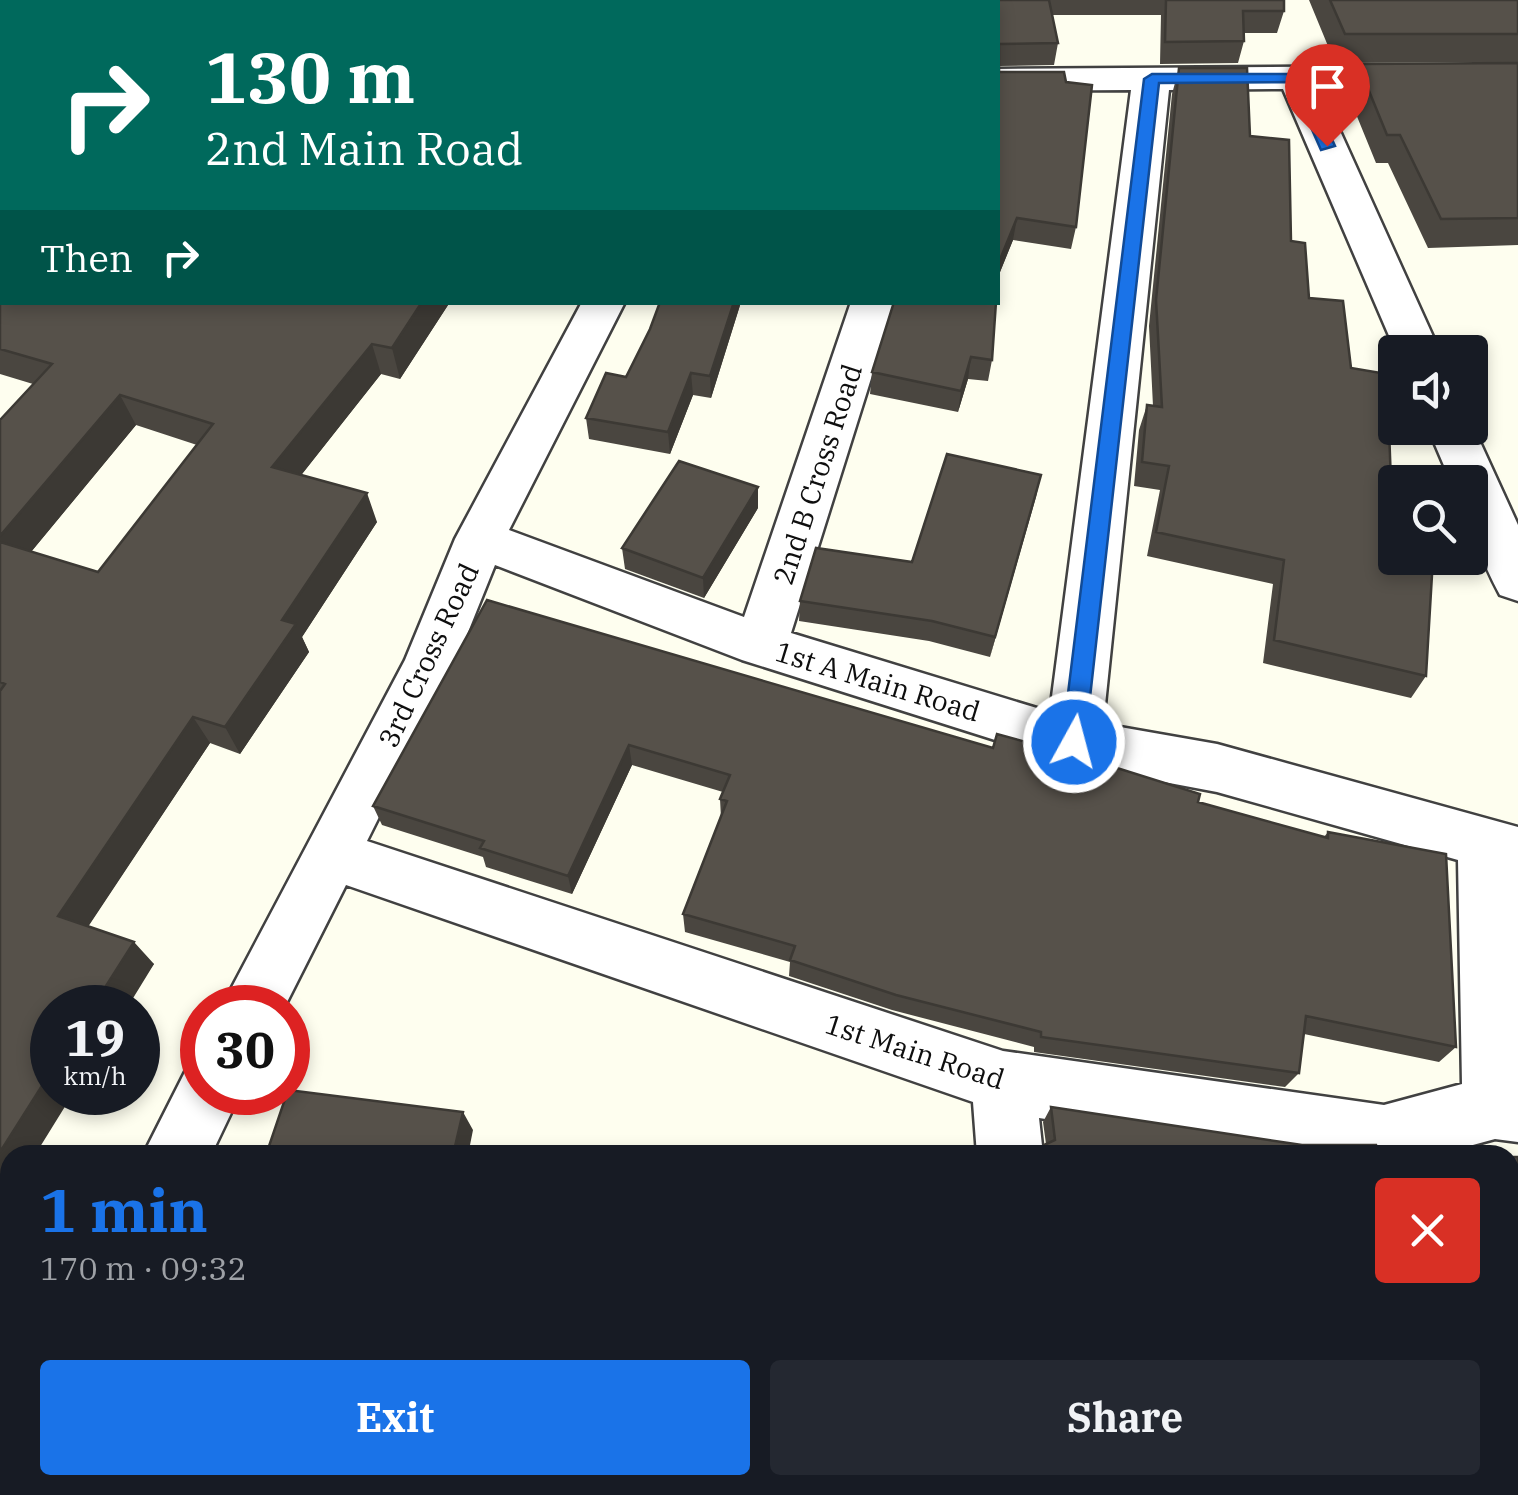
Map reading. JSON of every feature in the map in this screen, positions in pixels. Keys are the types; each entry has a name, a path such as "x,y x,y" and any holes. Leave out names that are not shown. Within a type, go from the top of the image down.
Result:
{"street":[{"path":"1000,80 1518,76"},
{"path":"1296,78 1410,335"},
{"path":"1074,742 1152,79"},
{"name":"3rd Cross Road","path":"264,985 430,662 480,539 602,305"},
{"name":"2nd B Cross Road","path":"761,644 872,305"},
{"path":"1458,445 1518,581"},
{"name":"1st A Main Road","path":"480,539 761,644 1074,742 1217,768 1502,848"},
{"path":"1502,848 1507,1108"},
{"name":"1st Main Road","path":"331,854 1003,1082 1380,1145"},
{"path":"1003,1082 1009,1145"},
{"name":"1st Main Road","path":"1389,1145 1507,1108"},
{"path":"181,1145 196,1115"}],"building":[{"path":"1000,0 1049,0 1058,43 1000,44"},
{"path":"1166,0 1284,0 1284,11 1243,11 1244,41 1165,42"},
{"path":"1330,0 1518,0 1518,34 1345,34"},
{"path":"1518,63 1518,218 1441,219 1400,135 1387,135 1358,64"},
{"path":"1179,68 1247,68 1250,136 1289,140 1291,241 1305,243 1309,298 1343,301 1351,368 1378,372 1378,445 1390,445 1390,465 1378,465 1378,575 1432,575 1426,676 1274,640 1284,560 1156,532 1169,466 1142,462 1147,405 1162,407 1156,300"},
{"path":"1000,72 1064,72 1066,82 1092,85 1076,227 1017,218 1000,260"},
{"path":"0,305 420,305 392,348 372,344 272,467 367,493 282,620 296,624 225,727 193,717 58,916 134,942 107,985 30,985 30,1105 4,1145 0,1145 0,691 5,684 0,682 0,542 98,572 213,424 120,395 0,536 0,420 52,364 0,349"},
{"path":"659,305 733,305 710,376 691,373 668,432 586,418 606,373 626,377"},
{"path":"893,305 996,305 992,360 971,357 961,391 872,372"},
{"path":"947,454 1041,475 995,637 932,621 800,601 816,548 912,562"},
{"path":"679,461 758,487 703,578 622,548"},
{"path":"487,600 993,748 997,734 1098,762 1200,794 1198,802 1328,838 1328,832 1446,854 1456,1047 1306,1016 1299,1073 1041,1037 1041,1032 896,995 790,960 795,946 683,914 727,801 720,799 730,775 629,745 568,876 480,848 484,841 373,806"},
{"path":"310,1093 463,1112 455,1145 269,1145 280,1115 310,1115"},
{"path":"1051,1107 1302,1145 1044,1145 1055,1140"}],"route":[{"path":"1074,742 1152,79 1296,78 1327,146"}]}
